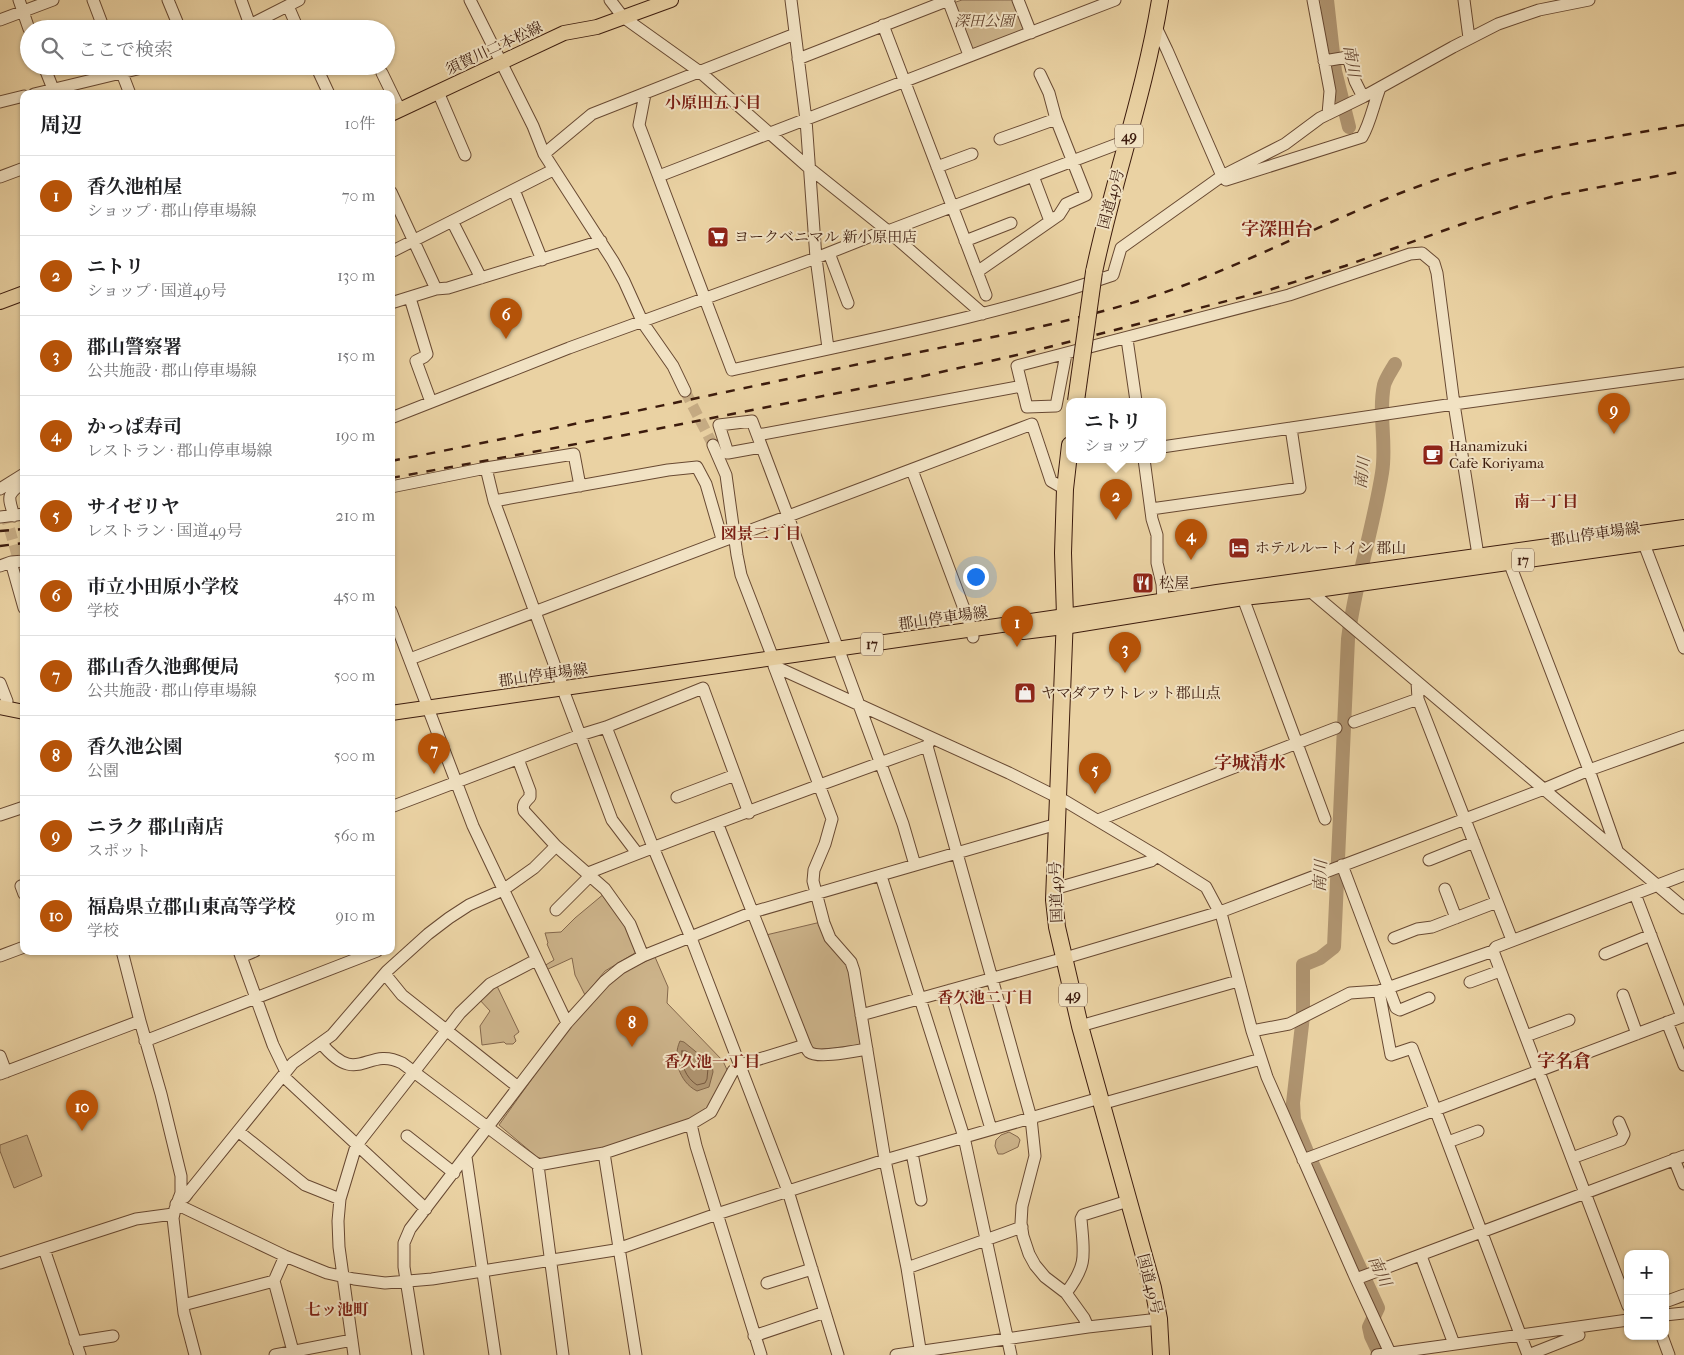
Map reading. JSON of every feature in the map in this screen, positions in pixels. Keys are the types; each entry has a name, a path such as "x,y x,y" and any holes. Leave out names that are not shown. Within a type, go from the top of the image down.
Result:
{"highway":[{"name":"国道49号","path":"1076,398 1094,272 1102,231 1128,140 1156,27 1160,0"},
{"name":"国道49号","path":"1068,463 1065,489 1063,553 1064,622 1056,796 1055,918 1080,1026 1152,1288 1159,1319 1161,1355"}],"main road":[{"name":"須賀川二本松線","path":"396,112 564,33 597,27 671,0"},
{"path":"0,302 20,294"},
{"name":"郡山停車場線","path":"1358,578 1478,555 1684,526"},
{"name":"郡山停車場線","path":"1064,622 1163,600 1509,562 1684,538"},
{"name":"郡山停車場線","path":"395,718 431,711 773,662 1242,598 1309,585"},
{"path":"2,703 20,704"},
{"path":"2,703 20,710"},
{"name":"郡山停車場線","path":"395,713 431,711"}],"street":[{"path":"19,0 26,20"},
{"path":"0,20 53,0"},
{"path":"93,0 101,20"},
{"path":"168,0 176,20"},
{"path":"240,0 244,20"},
{"path":"260,20 299,0"},
{"path":"470,0 534,126 544,154 601,241 624,281 643,322 673,366 686,391"},
{"path":"610,0 623,17 700,72 808,167 888,231 983,314"},
{"path":"791,0 806,120 816,258 828,348"},
{"path":"798,59 949,0 969,55"},
{"path":"1018,0 1031,33"},
{"path":"659,176 1115,0"},
{"path":"1313,0 1327,60 1330,91 1328,114"},
{"path":"1464,0 1469,38"},
{"path":"645,94 640,125 732,370 983,314 1113,275 1121,248 1220,178 1285,144 1320,118 1380,88 1469,38 1537,5 1589,0"},
{"path":"288,6 294,20"},
{"path":"883,25 986,295"},
{"path":"1156,27 1220,178 1225,181 1357,140 1362,137 1367,129 1371,111 1380,88"},
{"path":"544,154 592,114 795,34"},
{"path":"1327,60 1348,57 1355,81 1363,97"},
{"path":"977,272 1059,215 1066,204 1086,195 1056,119 1049,93 1040,74"},
{"path":"48,75 54,90"},
{"path":"57,90 104,75"},
{"path":"122,75 128,90"},
{"path":"320,75 328,90"},
{"path":"383,75 388,90"},
{"path":"438,92 465,155"},
{"path":"0,102 20,97"},
{"path":"1000,140 1056,119"},
{"path":"395,416 570,348 816,258 1128,140"},
{"path":"937,167 972,154"},
{"path":"0,177 20,170"},
{"path":"395,250 553,170"},
{"path":"1033,176 1050,221"},
{"path":"514,190 542,260"},
{"path":"395,201 436,289"},
{"path":"452,221 481,278"},
{"path":"965,241 1011,223"},
{"path":"395,301 436,289 448,288 601,241"},
{"path":"829,253 848,303"},
{"path":"1066,354 1056,406 1027,407 1017,366 1127,339 1289,295 1410,254 1422,253 1434,263 1437,273 1454,404 1478,555"},
{"path":"410,298 427,354 416,361 430,402"},
{"path":"1127,339 1136,398"},
{"path":"1166,446 1454,404 1684,373"},
{"path":"758,435 1022,386"},
{"path":"761,448 728,453 719,425 752,421 881,763 903,824 915,865"},
{"path":"410,658 722,539 1032,424 1051,482 1065,489"},
{"path":"1151,509 1300,488 1291,428"},
{"path":"713,446 726,475 734,536 742,575 818,786 832,819 828,836 814,870 813,881 824,924 830,938 851,962 854,972 885,1160 907,1268 921,1353"},
{"path":"395,486 486,468 574,454 580,486"},
{"path":"1145,463 1152,519 1157,535 1157,563 1162,584 1163,600"},
{"path":"494,501 668,470 697,467 706,484 722,539"},
{"path":"486,468 494,501 612,820 637,853"},
{"path":"912,470 972,634"},
{"path":"0,489 20,476"},
{"path":"11,515 9,498 11,491 20,485"},
{"path":"0,495 11,515"},
{"path":"1644,544 1684,648"},
{"path":"1509,562 1589,770 1618,852"},
{"path":"13,563 20,574"},
{"path":"13,563 20,592"},
{"path":"1309,585 1417,682 1684,908"},
{"path":"1242,598 1325,819"},
{"path":"395,621 431,711 473,826 567,1023"},
{"path":"773,662 859,704 929,742 1056,796 1206,887 1220,912 1261,1059 1303,1160 1391,1354"},
{"path":"1417,682 1418,699 1512,940"},
{"path":"0,683 2,703"},
{"path":"395,805 580,735 606,727 703,688 749,813"},
{"path":"1354,722 1418,699"},
{"path":"606,727 691,938 788,1191 838,1355"},
{"path":"1098,820 1336,728"},
{"path":"861,1014 921,999 1220,912 1544,789 1589,770 1684,736"},
{"path":"556,910 589,875 637,853 718,825 881,763 929,742"},
{"path":"929,742 957,853 1031,1118 1035,1156 1022,1206 1022,1227 1027,1249 1035,1265 1045,1277 1066,1294 1084,1318 1088,1327"},
{"path":"518,759 530,790 530,797 524,803 524,811 556,846 605,890 624,915 636,936 643,956"},
{"path":"677,797 735,775"},
{"path":"0,815 20,808"},
{"path":"418,1355 403,1254 404,1243 410,1229 567,1023 605,981 621,968 643,956 752,912 1056,824"},
{"path":"718,825 804,1045 808,1051 815,1054 867,1049"},
{"path":"1429,860 1474,842"},
{"path":"0,1264 176,1205 188,1194 293,1063 332,1035 386,972 428,934 449,918 503,890 534,868 556,846"},
{"path":"1054,888 1151,861 1157,856"},
{"path":"1342,865 1384,990 1391,1055 1412,1048 1528,1355 1580,1335"},
{"path":"1252,1031 1289,1024 1350,993 1384,990 1493,951 1496,947 1512,940 1684,875"},
{"path":"881,876 964,1137 1010,1355"},
{"path":"1445,889 1456,918"},
{"path":"1303,1160 1540,1072 1683,1016 1635,894"},
{"path":"1394,938 1417,929 1432,927 1497,902"},
{"path":"1605,954 1651,935"},
{"path":"0,956 20,948"},
{"path":"1493,951 1624,1296"},
{"path":"123,955 179,1167 182,1187 176,1205 183,1305 195,1355"},
{"path":"240,955 284,1074 356,1146 426,1209"},
{"path":"145,1041 368,955"},
{"path":"380,955 386,972 402,995 518,1087"},
{"path":"354,1355 342,1277 338,1221 340,1200 356,1146 460,1013 490,984 536,960"},
{"path":"1470,982 1500,971"},
{"path":"1080,1026 1238,980"},
{"path":"950,990 991,1129"},
{"path":"1384,990 1397,1009 1429,998"},
{"path":"1623,995 1637,1034"},
{"path":"1526,1036 1569,1020"},
{"path":"0,1056 3,1073 140,1021"},
{"path":"1667,1022 1684,1066"},
{"path":"321,1043 330,1054 348,1065 358,1065 383,1058 390,1058 402,1063 538,1165 563,1355"},
{"path":"538,1165 604,1153 691,1124 711,1112 733,1071 740,1065 804,1045"},
{"path":"176,1205 285,1256 342,1277 385,1282 406,1282 483,1272 620,1248 717,1214 885,1160 1031,1118 1261,1059"},
{"path":"1572,1158 1621,1140 1624,1134 1619,1122"},
{"path":"691,1124 696,1146 760,1355"},
{"path":"238,1131 306,1185 340,1200"},
{"path":"1448,1142 1478,1131"},
{"path":"408,1136 454,1173"},
{"path":"604,1153 636,1355"},
{"path":"912,1153 921,1200"},
{"path":"466,1157 495,1355"},
{"path":"1356,1279 1679,1157 1684,1184"},
{"path":"1066,1294 1079,1275 1084,1259 1081,1219 1083,1215 1128,1201"},
{"path":"907,1268 1022,1227"},
{"path":"44,1249 80,1355"},
{"path":"285,1256 274,1281 294,1353"},
{"path":"1421,1256 1454,1344"},
{"path":"767,1283 812,1269"},
{"path":"183,1305 274,1281"},
{"path":"1669,1301 1684,1295"},
{"path":"754,1336 825,1312"},
{"path":"1669,1315 1684,1313"},
{"path":"896,1355 921,1353 1088,1327 1159,1319"},
{"path":"1377,1355 1624,1321"},
{"path":"75,1342 113,1336"},
{"path":"275,1355 294,1353 352,1340"},
{"path":"1663,1340 1669,1355"}],"green space":[{"name":"深田公園","path":"962,0 1012,0 1026,32 972,49 953,3"},
{"path":"605,893 615,907 637,948 635,953 605,971 585,995 575,975 572,958 546,970 544,966 554,960 547,944 545,933 561,932"},
{"path":"821,922 848,962 863,1045 813,1050 766,935"},
{"path":"655,957 668,987 667,1003 723,1061 728,1072 713,1104 701,1116 610,1149 548,1161 537,1157 499,1125 566,1031 603,988 621,973"},
{"path":"497,986 519,1032 514,1036 516,1041 513,1044 506,1044 504,1042 482,1045 480,1026 490,1011 478,998"},
{"path":"1009,1132 1020,1140 1018,1147 1003,1154 998,1154 995,1146 996,1140 1001,1135"},
{"path":"27,1135 42,1176 14,1188 0,1151 0,1145"}],"water":[{"path":"680,1041 684,1042 712,1065 713,1072 709,1087 697,1091 682,1076 677,1062"}],"waterway":[{"name":"南川","path":"1327,0 1335,71 1349,127"},
{"name":"南川","path":"1380,1355 1369,1327 1378,1308 1307,1152 1294,1120 1293,1103 1303,1016 1303,965 1320,958 1334,947 1348,639 1355,597 1382,473 1384,451 1382,396 1387,377 1395,364"}],"tunnel":[{"path":"685,391 713,445"},
{"path":"5,513 19,562"}],"railway":[{"path":"395,460 981,339 1097,313 1172,290 1208,276 1386,199 1454,174 1518,156 1684,125"},
{"path":"395,477 636,433 919,377 1026,353 1269,290 1525,204 1558,195 1684,171"},
{"path":"0,531 20,529"},
{"path":"0,546 20,544"}],"place":[{"name":"ヨークベニマル 新小原田店","path":"718,237"},
{"name":"市立小田原小学校","path":"506,339"},
{"name":"ニラク 郡山南店","path":"1614,434"},
{"name":"Hanamizuki Cafe Koriyama","path":"1433,455"},
{"name":"ニトリ","path":"1116,520"},
{"name":"ホテルルートイン 郡山","path":"1239,548"},
{"name":"かっぱ寿司","path":"1191,560"},
{"name":"松屋","path":"1143,583"},
{"name":"香久池柏屋","path":"1017,647"},
{"name":"郡山警察署","path":"1125,673"},
{"name":"ヤマダアウトレット郡山点","path":"1025,693"},
{"name":"郡山香久池郵便局","path":"434,774"},
{"name":"サイゼリヤ","path":"1095,794"},
{"name":"香久池公園","path":"632,1047"},
{"name":"福島県立郡山東高等学校","path":"82,1131"}],"district":[{"name":"小原田五丁目","path":"713,102"},
{"name":"字深田台","path":"1277,229"},
{"name":"南一丁目","path":"1546,501"},
{"name":"図景二丁目","path":"761,533"},
{"name":"字城清水","path":"1250,763"},
{"name":"香久池二丁目","path":"985,997"},
{"name":"香久池一丁目","path":"712,1061"},
{"name":"字名倉","path":"1564,1061"},
{"name":"七ッ池町","path":"337,1309"}]}
